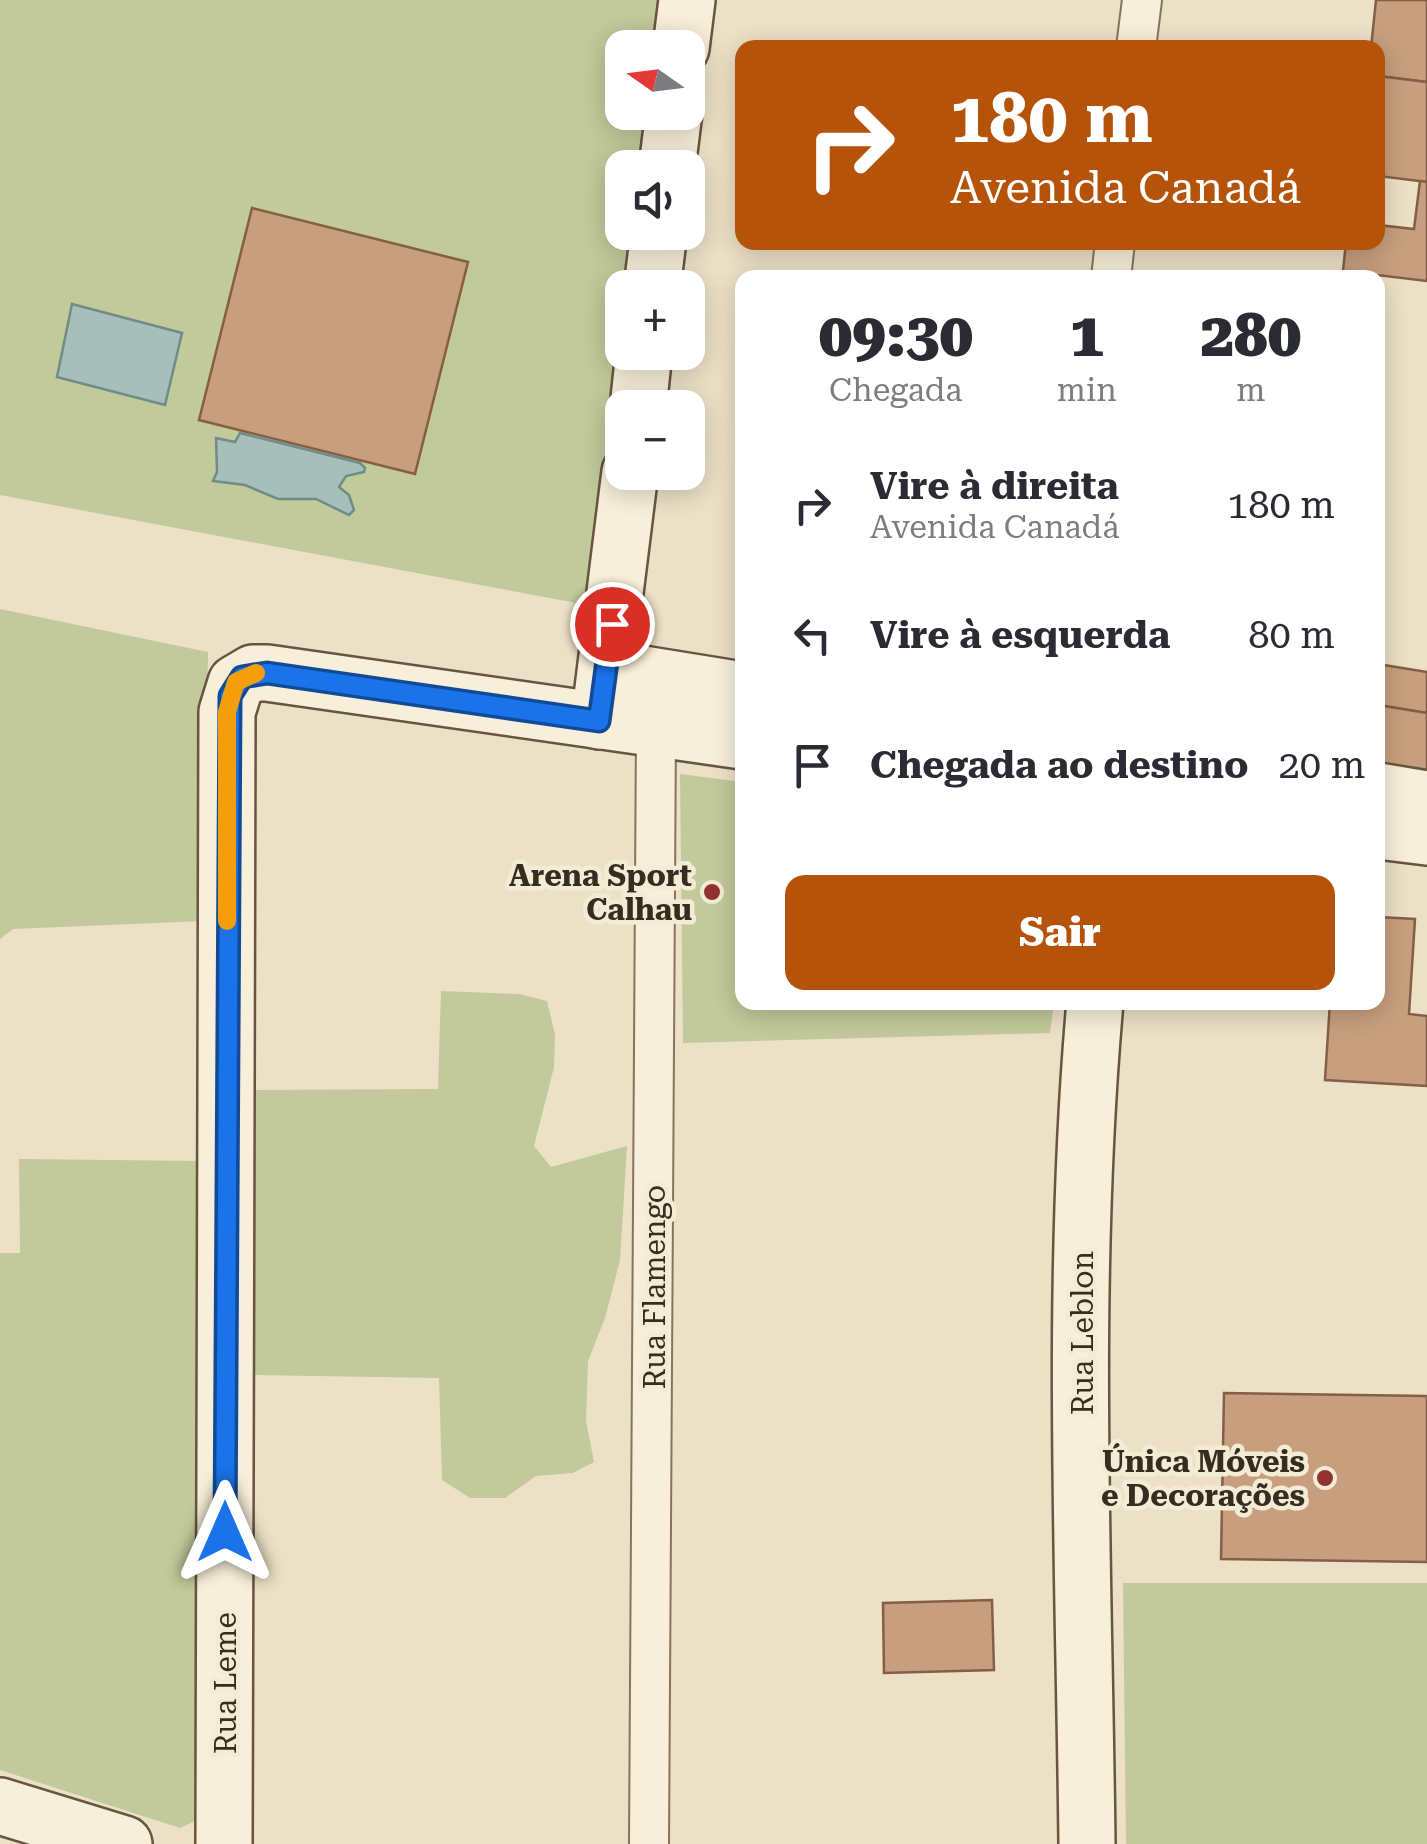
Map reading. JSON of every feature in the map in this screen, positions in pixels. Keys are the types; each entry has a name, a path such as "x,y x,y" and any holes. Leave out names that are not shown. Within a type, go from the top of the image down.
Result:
{"street":[{"path":"684,30 687,0"},
{"path":"1137,40 1142,0"},
{"path":"603,694 628,490"},
{"name":"Rua Leme","path":"224,1844 227,712 236,682 253,673 267,673 603,694"},
{"path":"603,694 735,690"},
{"path":"603,694 656,729 735,740"},
{"name":"Rua Flamengo","path":"648,1844 656,729"},
{"path":"1385,792 1427,798"},
{"path":"1385,832 1427,838"},
{"name":"Rua Leblon","path":"1087,1844 1080,1262 1094,1010"},
{"path":"0,1806 124,1844"}],"green space":[{"path":"0,0 666,0 662,30 605,30 605,130 649,130 646,150 605,150 605,250 633,250 630,270 605,270 605,370 617,370 615,390 605,390 605,465 587,605 0,495"},
{"path":"0,609 208,652 204,921 13,929 0,939"},
{"name":"Arena Sport Calhau","path":"680,774 735,781 735,1010 1053,1010 1050,1033 683,1043"},
{"path":"441,991 519,994 547,1001 555,1035 554,1067 534,1146 551,1167 627,1146 620,1260 605,1318 588,1361 586,1421 594,1462 573,1473 536,1476 505,1498 470,1498 442,1480 439,1378 252,1375 256,1090 438,1089"},
{"path":"19,1159 201,1161 203,1806 195,1821 180,1828 0,1770 0,1253 20,1253"},
{"path":"1123,1583 1427,1583 1427,1844 1126,1844"}],"water":[{"path":"72,304 182,333 165,405 57,377"},
{"path":"240,433 360,463 364,472 346,476 339,487 349,495 354,510 349,515 316,499 278,499 245,485 213,481 217,472 216,438 235,442"}],"building":[{"path":"1376,0 1427,0 1427,82 1385,77 1385,40 1372,40"},
{"path":"1385,77 1427,82 1427,182 1385,177"},
{"path":"1420,181 1427,182 1427,281 1385,276 1385,270 1343,270 1345,250 1385,250 1385,226 1414,229"},
{"path":"252,208 468,262 415,474 199,420"},
{"path":"1385,665 1427,672 1427,713 1385,706"},
{"path":"1385,706 1427,713 1427,771 1385,763"},
{"path":"1385,917 1415,919 1409,1014 1427,1016 1427,1086 1325,1080 1329,1010 1385,1010"},
{"name":"Única Móveis e Decorações","path":"1224,1393 1427,1396 1427,1562 1221,1559"},
{"path":"992,1600 994,1670 884,1673 883,1603"}],"slow traffic":[{"path":"227,921 227,712 236,682 256,673"}],"place":[{"name":"Arena Sport Calhau","path":"712,892"},
{"name":"Única Móveis e Decorações","path":"1325,1478"}],"route":[{"path":"225,1532 230,696 242,677 267,673 599,721 612,624"}]}
